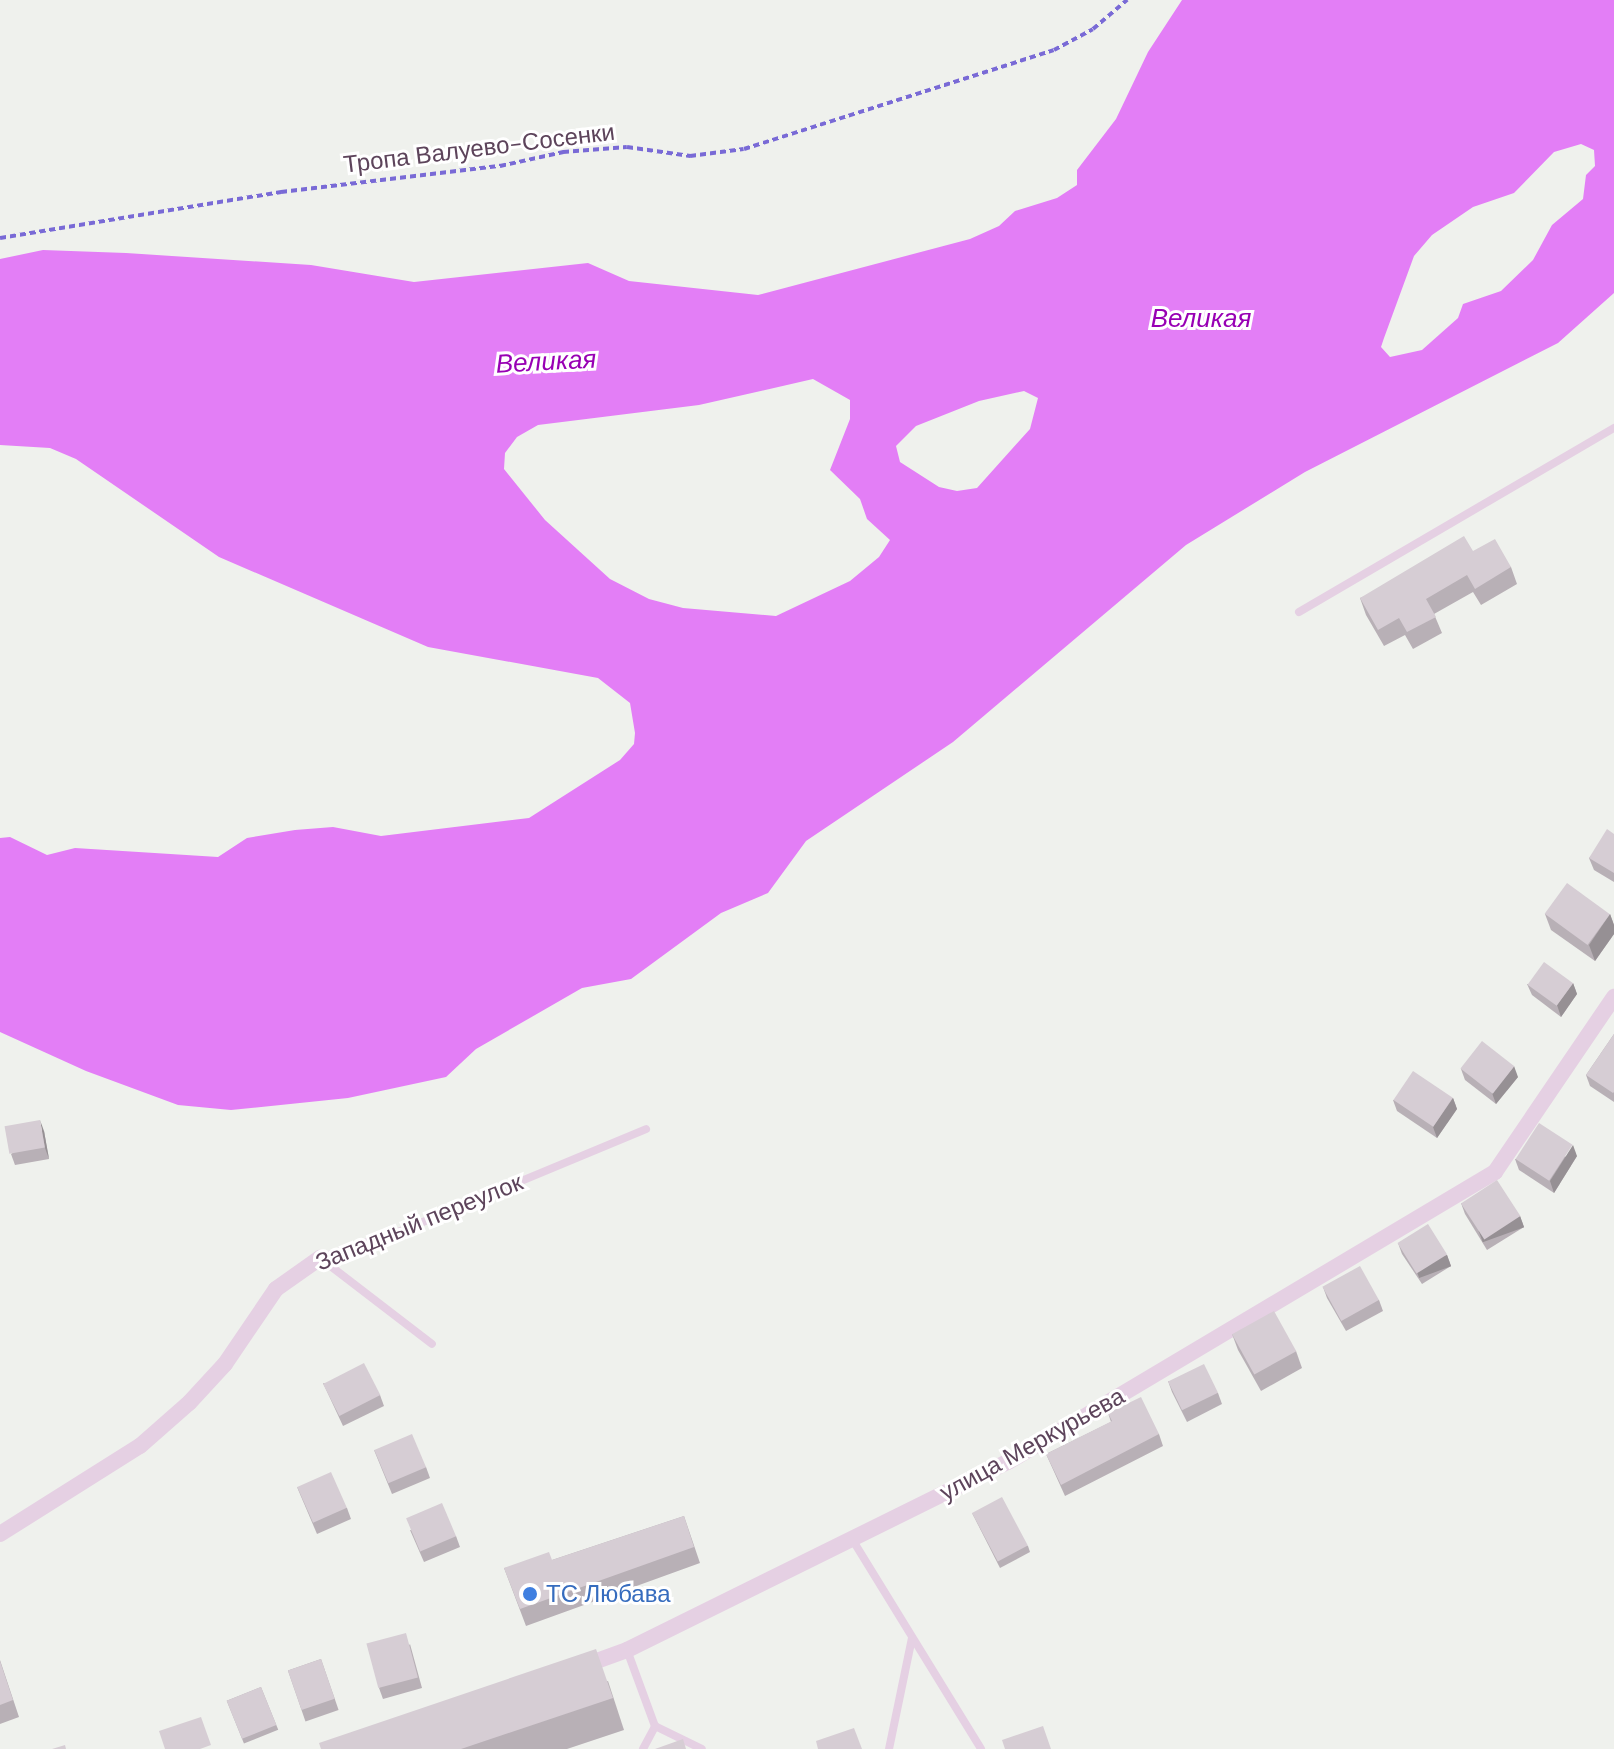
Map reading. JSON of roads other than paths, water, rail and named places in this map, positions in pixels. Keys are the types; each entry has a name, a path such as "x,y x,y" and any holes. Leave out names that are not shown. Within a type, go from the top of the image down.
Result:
{"street":[{"name":"улица Меркурьева","path":"568,1671 627,1650 1008,1462 1495,1172 1614,997"},
{"name":"Западный переулок","path":"0,1534 140,1446 180,1412 225,1364 276,1289 320,1258"}],"lane":[{"path":"1299,612 1614,428"},
{"name":"Западный переулок","path":"320,1258 406,1229 646,1129"},
{"path":"320,1258 432,1344"},
{"path":"852,1539 981,1749"},
{"path":"889,1749 912,1637"},
{"path":"627,1650 655,1726 702,1749"},
{"path":"643,1749 655,1726"}],"water":[{"name":"Великая","path":"1182,0 1614,0 1614,293 1558,343 1305,472 1186,545 953,742 806,841 768,893 721,913 631,979 582,988 476,1049 446,1077 348,1098 231,1110 178,1105 86,1071 0,1032 0,838 10,837 47,855 75,848 218,857 247,838 295,830 333,827 381,836 529,818 620,760 634,744 635,733 630,703 598,678 428,647 219,557 76,459 50,448 0,445 0,259 43,250 126,253 311,265 414,282 588,263 629,281 758,295 970,239 999,226 1015,211 1057,198 1077,185 1077,170 1116,119 1148,52","holes":["1581,144 1594,150 1595,166 1586,175 1583,199 1552,225 1533,260 1501,291 1463,304 1458,318 1422,350 1390,357 1381,347 1384,338 1414,256 1432,235 1473,207 1514,193 1554,152","813,379 850,400 850,419 830,470 860,499 867,519 890,540 879,557 850,581 776,616 683,608 649,599 610,579 545,520 504,469 505,453 517,437 538,425 699,405","1024,391 1038,398 1030,429 977,488 957,491 939,487 900,462 896,446 916,426 979,401"]}],"place":[{"name":"ТС Любава","path":"530,1594"}]}
